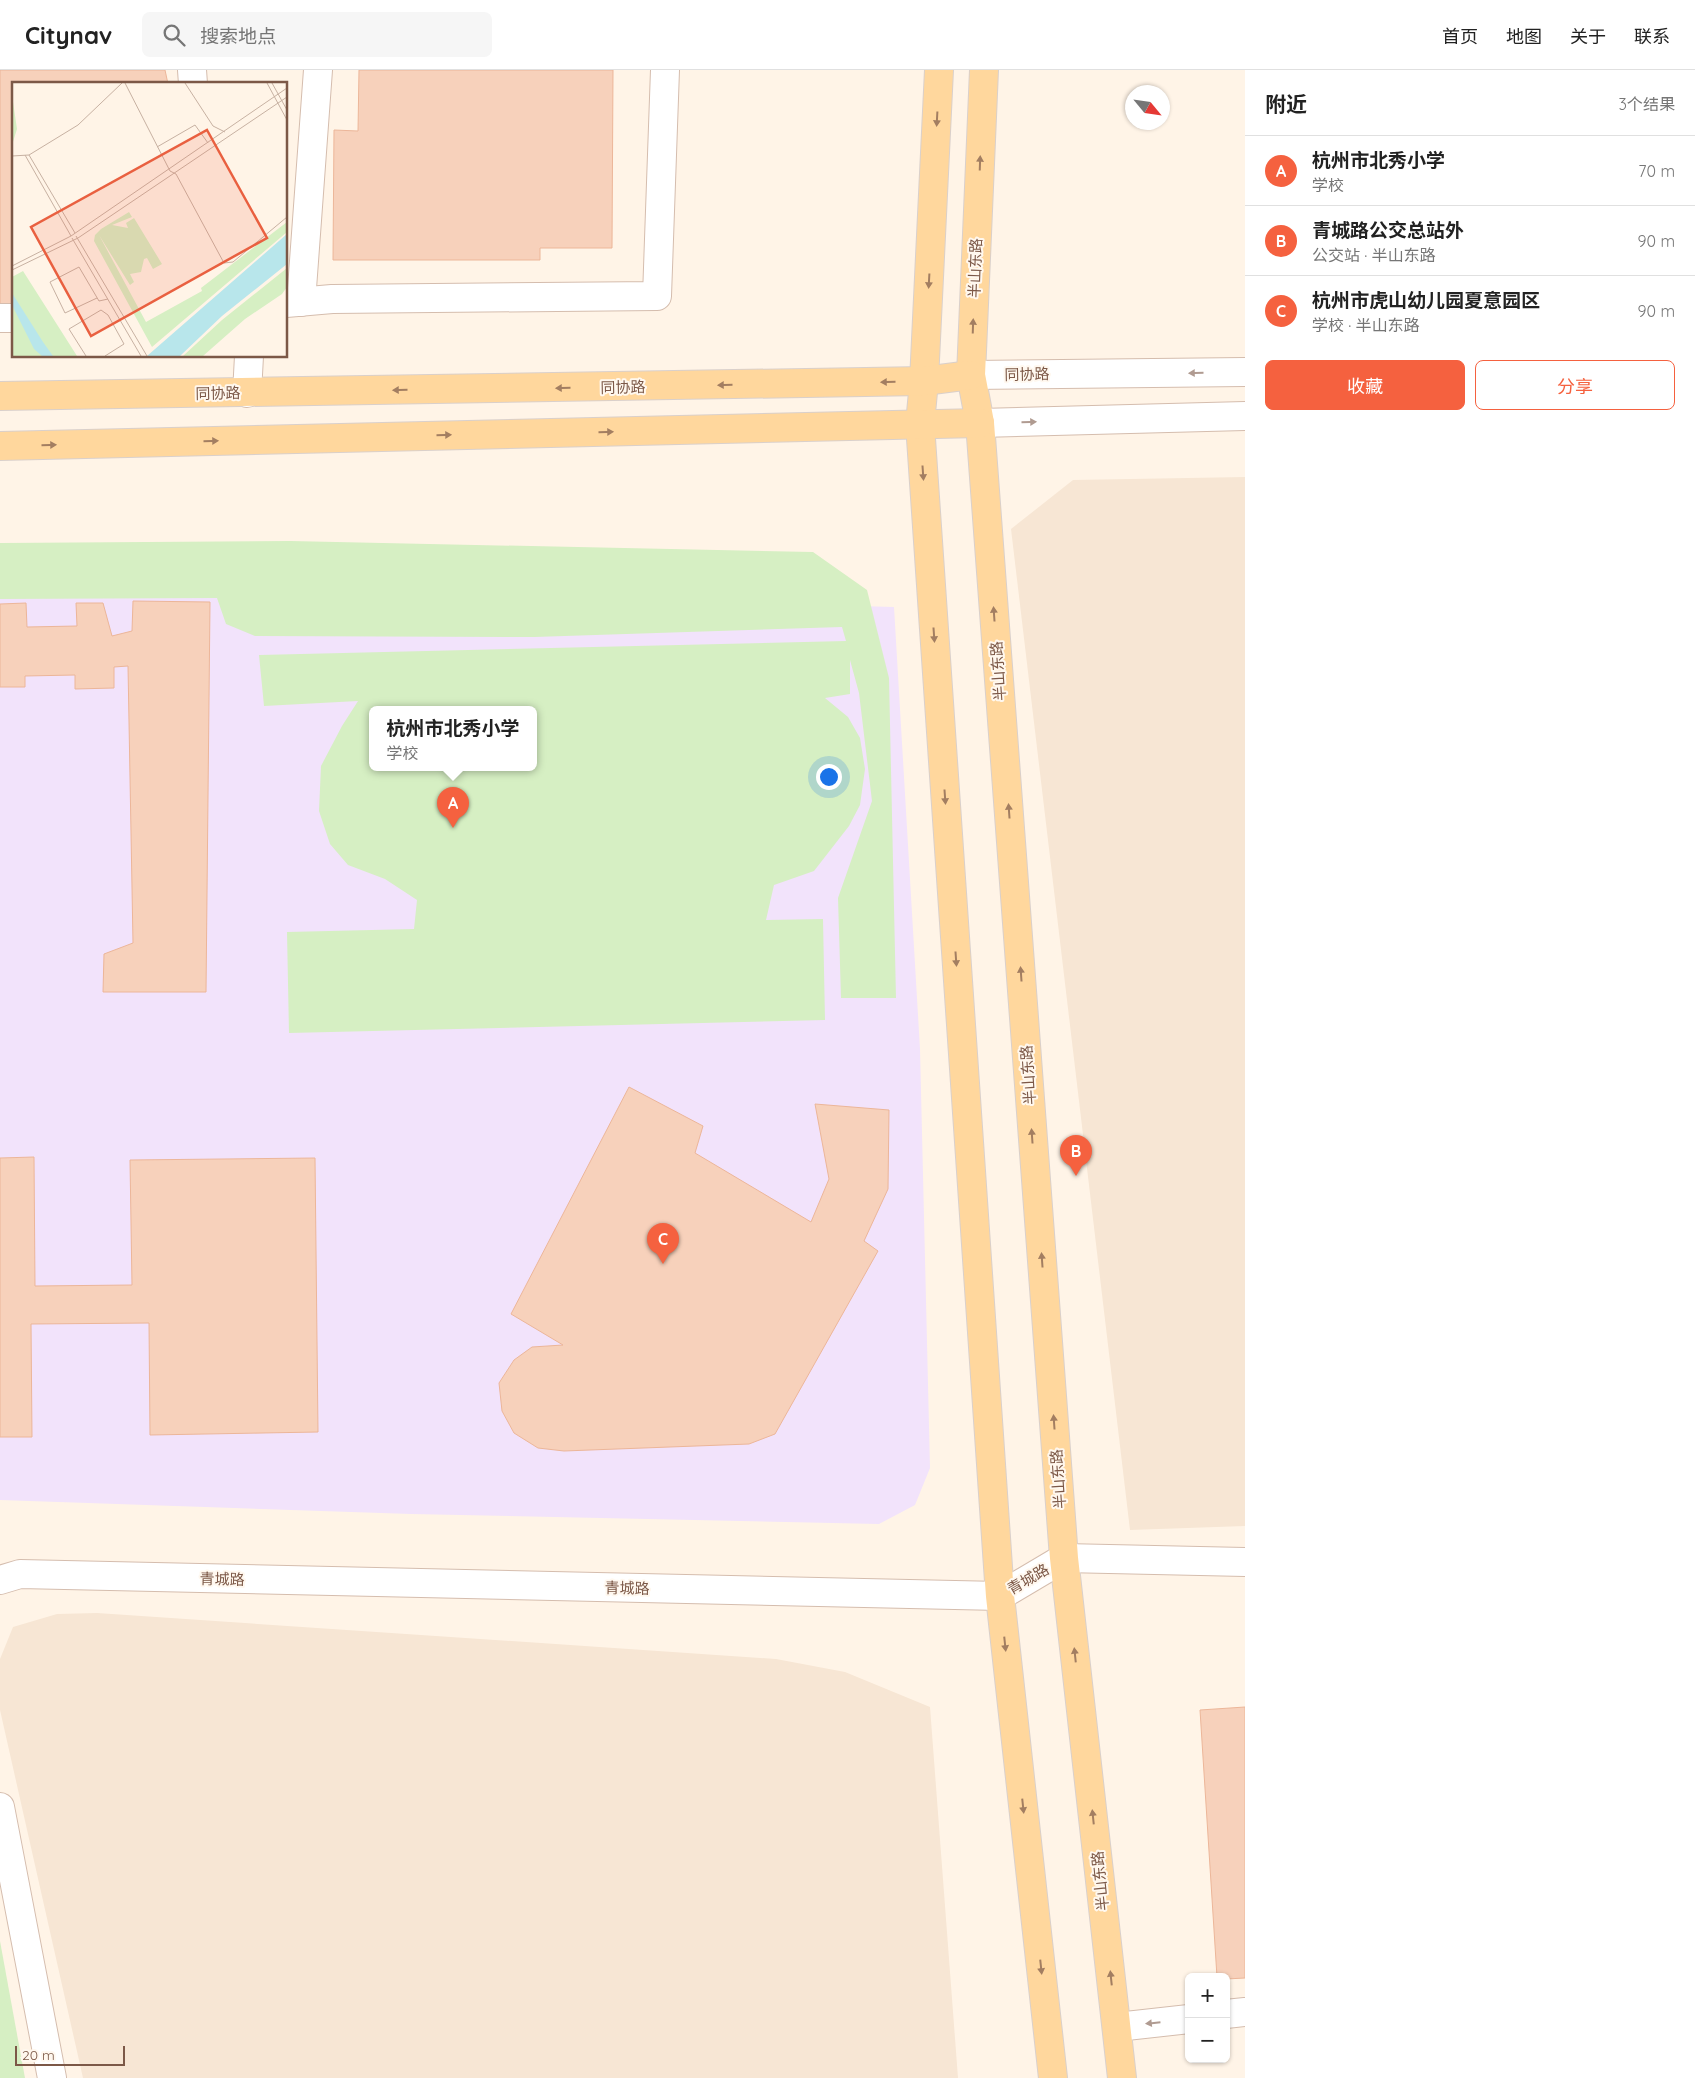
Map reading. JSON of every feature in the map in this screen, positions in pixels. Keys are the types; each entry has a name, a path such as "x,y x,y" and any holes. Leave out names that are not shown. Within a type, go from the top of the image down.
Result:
{"main road":[{"path":"939,70 924,382 920,424 1000,1596 1053,2078"},
{"name":"半山东路","path":"984,70 971,374 980,423 1064,1558 1122,2078"},
{"name":"同协路","path":"0,396 924,382 971,374"},
{"path":"0,446 980,423"}],"street":[{"path":"318,70 294,303 332,299 658,296 665,70"},
{"path":"247,393 249,358"},
{"name":"同协路","path":"971,374 1245,372"},
{"path":"980,423 1245,416"},
{"name":"青城路","path":"0,1580 20,1574 1000,1596 1064,1558 1245,1562"},
{"path":"0,1807 52,2078"},
{"path":"1230,2014 1245,2012"},
{"path":"1117,2026 1185,2018"}],"shaded area":[{"path":"1245,477 1245,1526 1130,1530 1011,529 1073,480"},
{"path":"0,581 894,607 920,1049 930,1468 915,1505 879,1524 411,1514 0,1500"},
{"path":"97,1613 776,1659 845,1672 930,1707 958,2078 83,2078 0,1710 0,1659 13,1627 57,1614"}],"green space":[{"path":"290,541 813,552 867,590 889,678 896,998 841,998 838,898 872,801 859,693 850,660 850,694 825,698 848,717 860,738 865,769 860,805 849,826 814,871 774,885 766,920 823,919 825,1020 289,1033 287,932 414,929 417,900 385,879 348,865 330,844 319,811 321,766 342,726 358,701 264,706 259,655 846,641 842,627 534,637 255,636 226,624 217,598 0,599 0,543"},
{"path":"0,1941 25,2078 0,2078"}],"building":[{"path":"0,70 165,70 168,82 12,82 12,305 0,306"},
{"path":"359,70 613,70 612,248 540,248 540,260 333,260 334,130 358,131"},
{"path":"133,601 210,602 206,992 103,992 104,954 133,943 128,666 114,667 114,688 75,689 75,675 25,676 25,687 0,687 0,604 26,603 27,627 77,626 76,603 103,603 112,636 132,631"},
{"path":"629,1087 703,1126 695,1153 811,1222 829,1179 815,1104 889,1110 888,1189 864,1241 878,1251 775,1434 749,1444 564,1451 538,1448 514,1433 502,1411 499,1383 514,1360 532,1347 563,1345 511,1314"},
{"path":"34,1157 35,1286 132,1285 130,1160 315,1158 318,1432 150,1435 149,1323 31,1324 32,1437 0,1437 0,1158"},
{"path":"1245,1707 1245,1978 1230,1979 1230,1973 1217,1973 1200,1710"}],"place":[{"name":"杭州市北秀小学","path":"453,828"},
{"name":"青城路公交总站外","path":"1076,1176"},
{"name":"杭州市虎山幼儿园夏意园区","path":"663,1264"}]}
